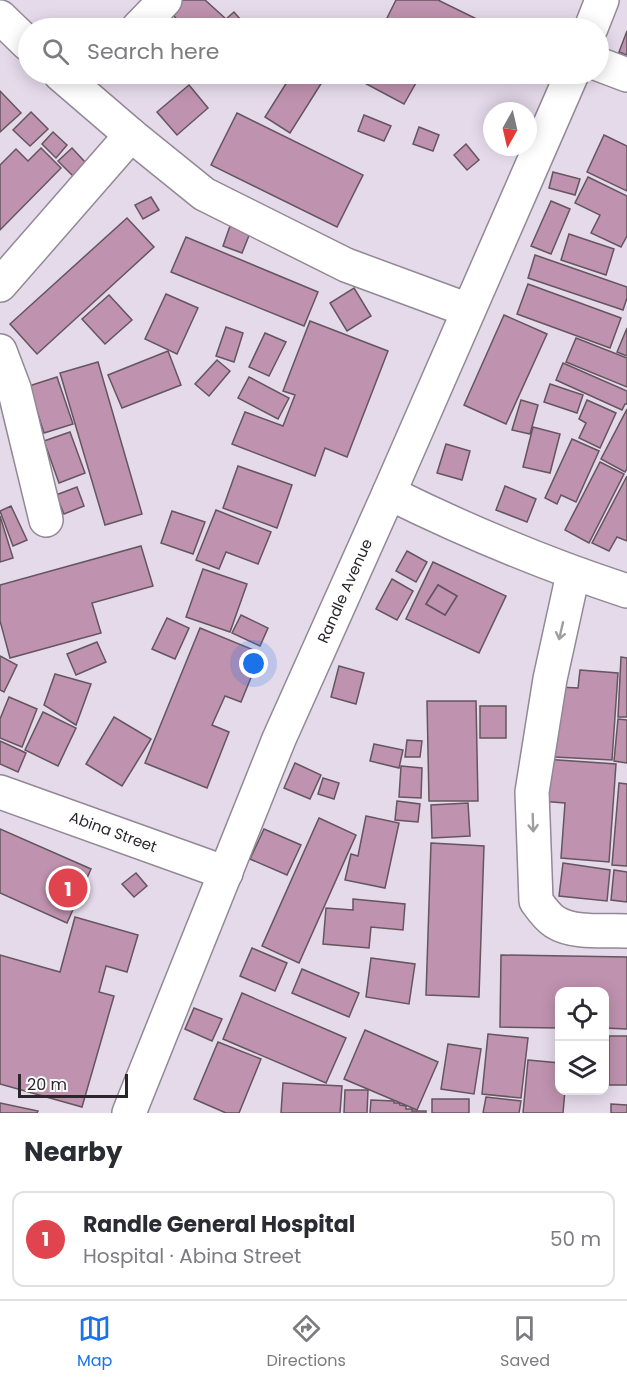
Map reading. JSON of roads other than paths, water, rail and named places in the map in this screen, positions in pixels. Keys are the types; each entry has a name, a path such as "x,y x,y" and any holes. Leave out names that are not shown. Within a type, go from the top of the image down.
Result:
{"street":[{"path":"148,18 165,0"},
{"path":"595,18 602,0"},
{"path":"0,17 18,34"},
{"path":"609,68 627,75"},
{"path":"83,84 131,135 204,194 346,265 468,310"},
{"name":"Randle Avenue","path":"129,1113 279,740 568,84"},
{"path":"0,285 131,135"},
{"path":"0,351 14,388 45,520"},
{"path":"389,493 449,523 573,573 627,591"},
{"path":"573,573 550,679 532,792 536,901 556,922 572,928 627,931"},
{"name":"Abina Street","path":"0,792 225,873"}],"place":[{"name":"Randle General Hospital","path":"68,888"}]}
